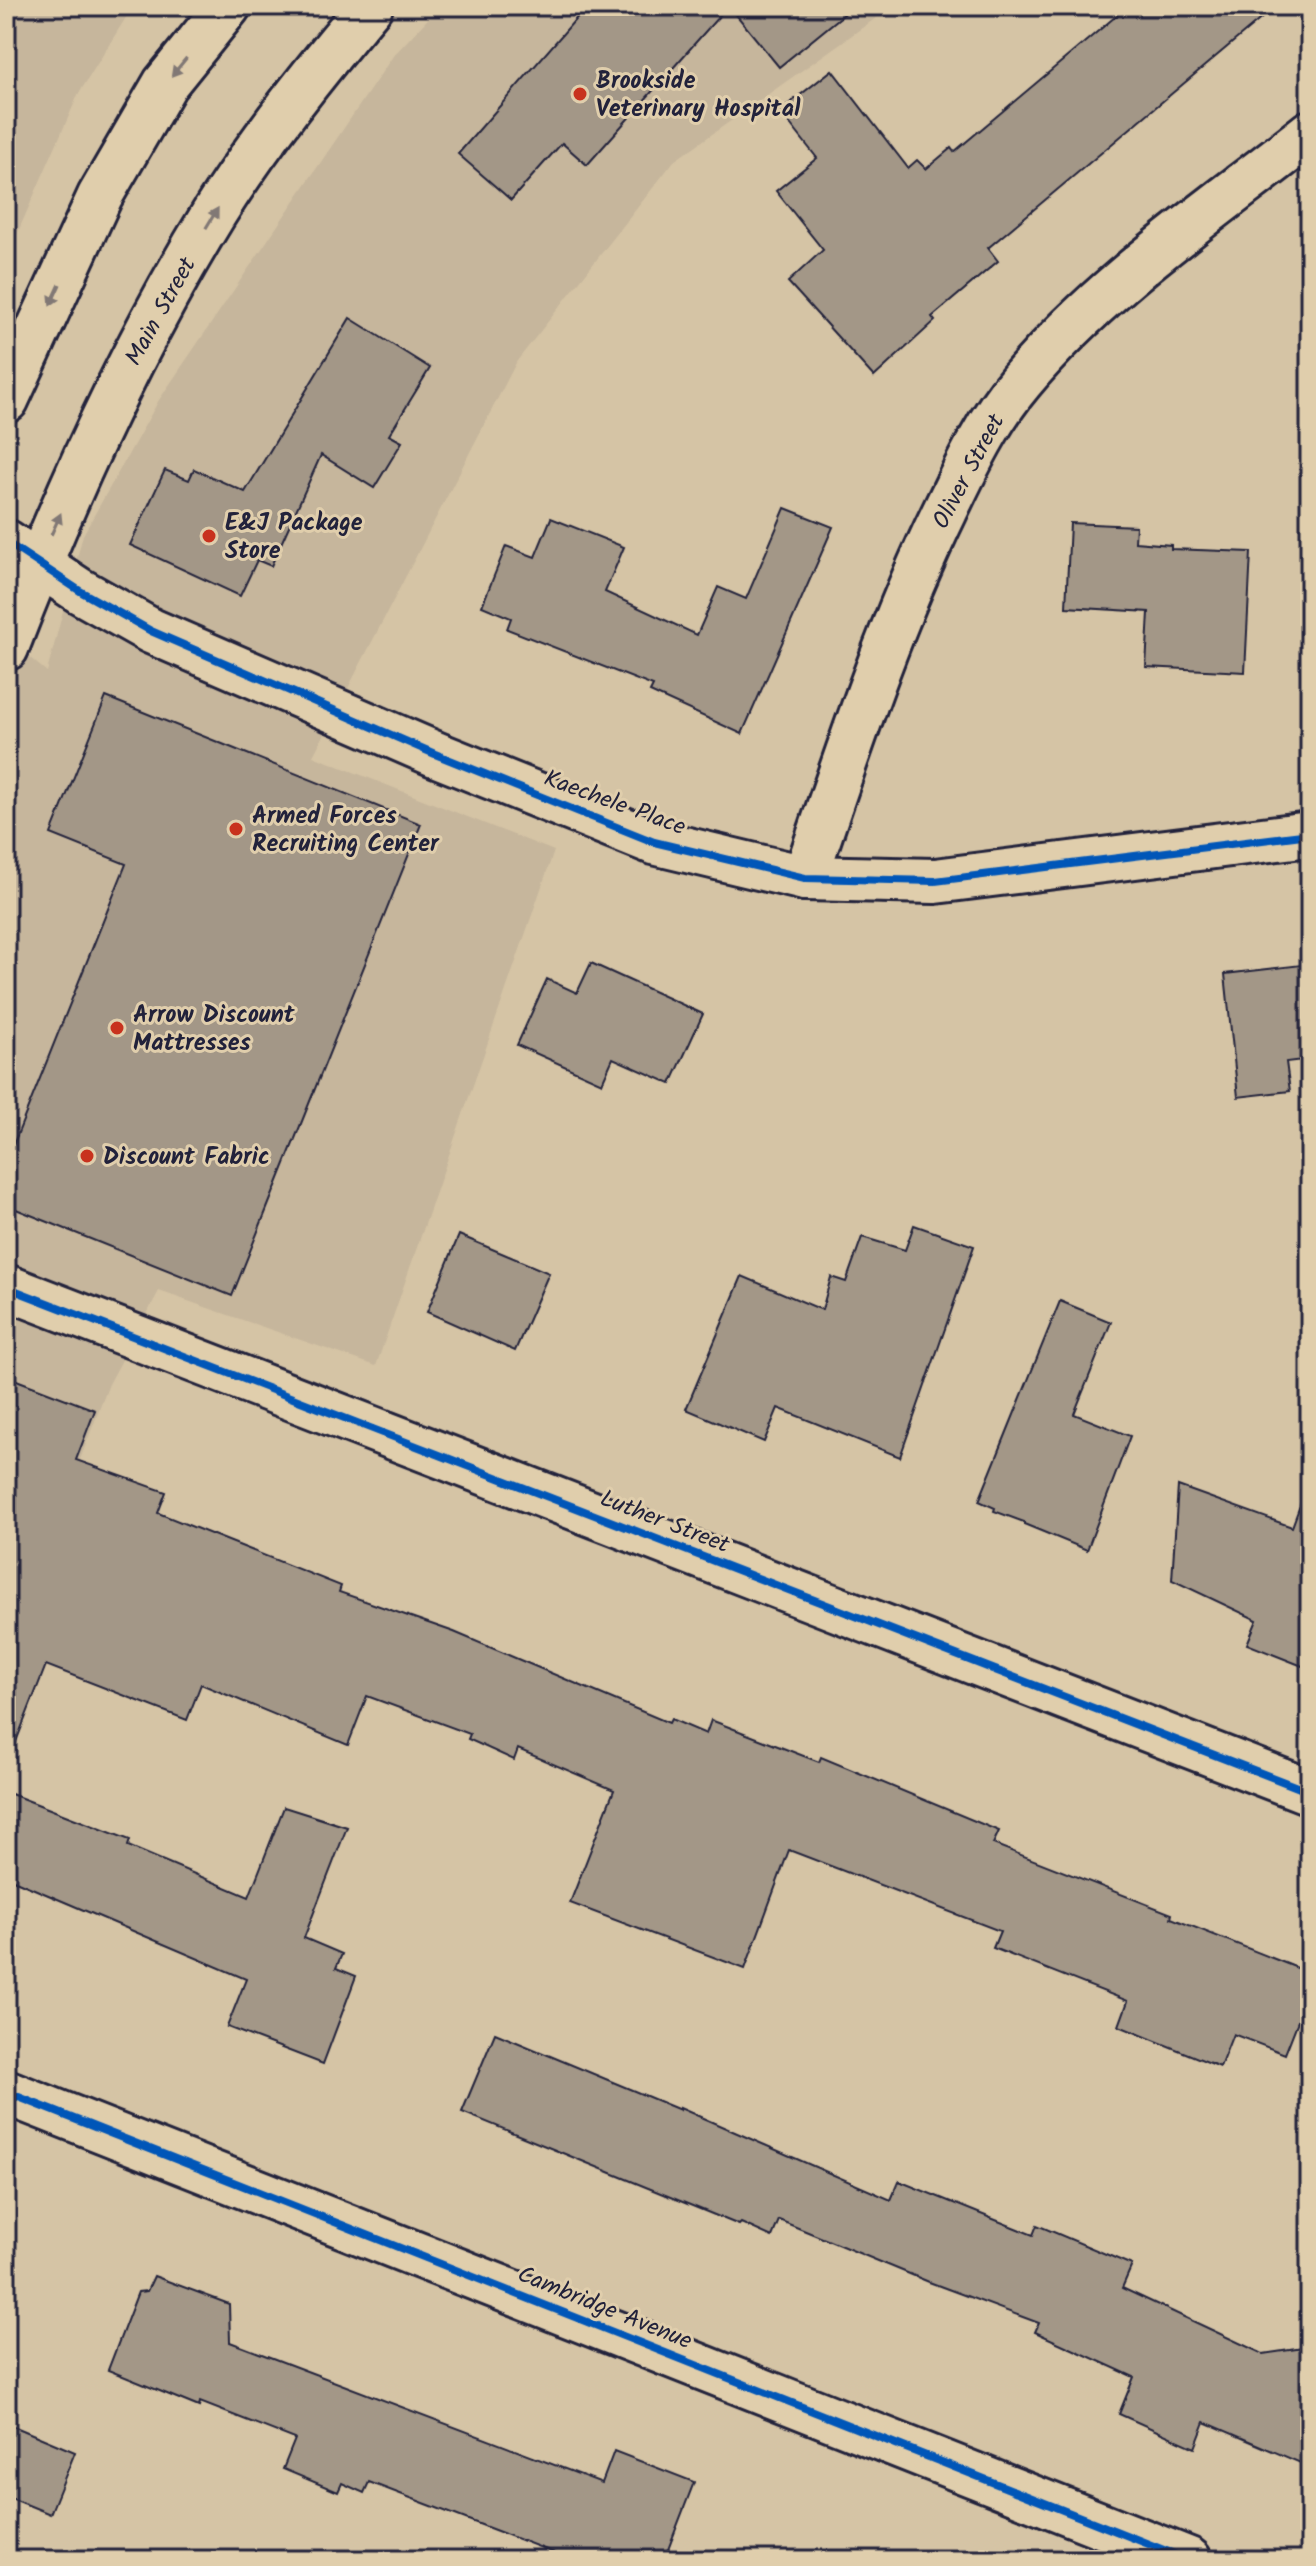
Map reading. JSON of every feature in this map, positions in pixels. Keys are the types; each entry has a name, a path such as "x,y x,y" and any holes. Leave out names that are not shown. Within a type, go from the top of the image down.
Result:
{"street":[{"path":"6,400 100,196 165,84 228,6"},
{"name":"Main Street","path":"6,648 22,553 88,449 144,337 214,214 309,78 370,6"},
{"name":"Oliver Street","path":"805,878 917,569 980,438 1021,381 1082,318 1136,270 1310,133"},
{"name":"Kaechele Place","path":"22,553 151,631 449,760 654,842 805,878 935,881 1310,834"},
{"name":"Luther Street","path":"6,1287 1310,1792"},
{"name":"Cambridge Avenue","path":"6,2092 1189,2560"}],"shaded area":[{"path":"6,6 133,6 78,95 6,259"},
{"path":"440,6 893,6 674,161 517,361 313,756 554,851 376,1366 159,1291 109,1384 6,1653 6,638 47,672 83,535 159,400 393,56"}],"building":[{"name":"Brookside Veterinary Hospital","path":"587,6 728,6 587,165 562,143 511,200 458,154"},
{"path":"729,6 854,6 779,67"},
{"path":"1128,6 1276,6 988,248 998,261 932,317 935,321 874,377 788,282 823,250 776,191 817,158 780,111 832,70 908,168 917,160 926,169 951,148 954,152"},
{"path":"350,318 430,368 389,435 402,442 374,488 321,455 271,566 257,560 240,596 130,545 165,470 189,480 194,469 245,492"},
{"path":"785,508 833,527 742,734 650,692 653,686 507,629 511,618 482,606 506,546 535,557 551,518 624,547 605,592 697,635 718,587 746,599"},
{"path":"1070,523 1136,526 1135,542 1171,545 1171,549 1251,552 1245,672 1146,667 1149,612 1066,607"},
{"path":"106,697 421,824 232,1296 6,1205 6,1163 126,864 51,834"},
{"path":"591,963 703,1014 671,1084 613,1058 602,1083 517,1045 547,979 577,993"},
{"path":"1310,964 1310,1059 1286,1062 1290,1091 1238,1097 1225,974"},
{"path":"914,1225 974,1246 900,1457 778,1408 764,1442 686,1409 742,1276 822,1310 831,1277 846,1282 862,1237 905,1250"},
{"path":"459,1235 549,1273 515,1351 427,1312"},
{"path":"1060,1301 1111,1322 1074,1414 1130,1436 1087,1550 994,1511 995,1508 979,1501"},
{"path":"6,1376 95,1410 76,1460 166,1492 158,1513 341,1586 339,1592 454,1632 669,1723 671,1719 706,1734 711,1720 819,1762 821,1757 999,1831 993,1844 1172,1914 1171,1918 1310,1973 1310,1990 1285,2054 1233,2034 1220,2067 1119,2026 1128,2001 993,1948 1000,1931 789,1850 745,1969 570,1903 614,1790 518,1749 514,1760 468,1739 470,1734 367,1696 348,1745 201,1684 187,1720 46,1665 10,1757 6,1757"},
{"path":"1178,1486 1292,1527 1305,1492 1310,1493 1310,1669 1247,1644 1257,1620 1172,1580"},
{"path":"6,1792 130,1840 128,1846 249,1897 284,1807 347,1827 304,1938 342,1954 336,1968 356,1976 323,2064 227,2027 246,1979 6,1877"},
{"path":"495,2033 680,2108 891,2200 899,2181 1033,2235 1037,2225 1132,2265 1122,2288 1263,2354 1310,2347 1310,2467 1205,2422 1195,2448 1119,2414 1134,2377 1035,2332 1039,2323 779,2220 772,2237 741,2223 739,2225 462,2112"},
{"path":"154,2276 229,2304 230,2342 602,2483 614,2451 694,2482 664,2560 573,2560 369,2482 364,2493 342,2483 338,2492 283,2469 295,2439 200,2402 199,2407 108,2370 138,2292 147,2291"},
{"path":"6,2423 75,2452 50,2514 6,2496"}],"cycle path":[{"path":"6,542 80,591 151,631 435,754 654,842 805,878 935,881 1310,834"},
{"path":"6,1287 1310,1792"},
{"path":"6,2092 1189,2560"}],"place":[{"name":"Brookside Veterinary Hospital","path":"580,94"},
{"name":"E&J Package Store","path":"209,536"},
{"name":"Armed Forces Recruiting Center","path":"236,829"},
{"name":"Arrow Discount Mattresses","path":"117,1028"},
{"name":"Discount Fabric","path":"87,1156"}]}
